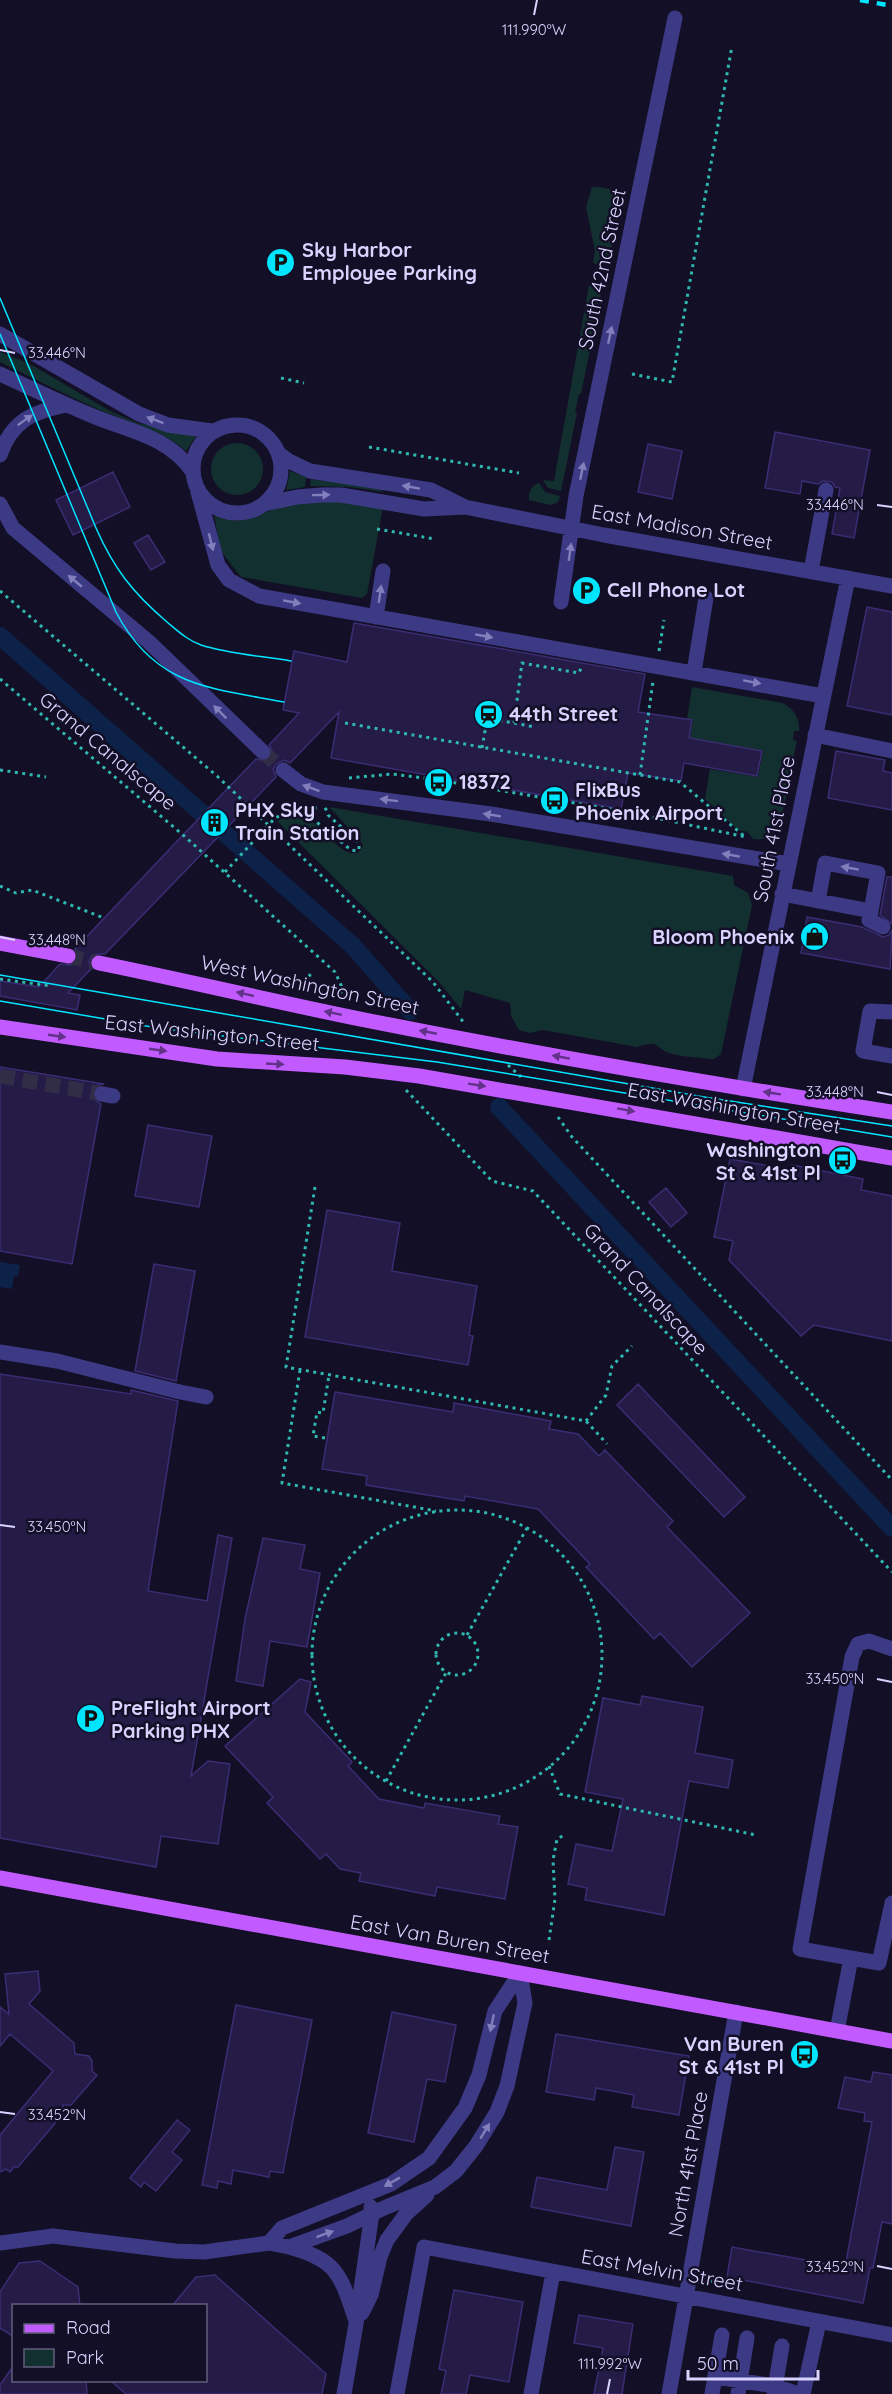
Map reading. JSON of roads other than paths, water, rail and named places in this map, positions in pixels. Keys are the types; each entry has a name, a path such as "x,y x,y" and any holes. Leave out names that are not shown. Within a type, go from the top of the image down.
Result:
{"main road":[{"path":"0,943 68,956"},
{"name":"West Washington Street","path":"99,963 364,1020 486,1043 509,1055"},
{"name":"East Washington Street","path":"0,1027 217,1059 419,1076 568,1100 892,1158"},
{"name":"East Washington Street","path":"509,1055 892,1112"},
{"name":"East Van Buren Street","path":"0,1878 892,2041"}],"street":[{"name":"South 42nd Street","path":"561,602 576,496 675,18"},
{"path":"0,334 140,414 168,425 212,431 234,424 248,425 261,431 272,440 282,467 280,481 274,494 264,504 247,512 228,513 211,505 198,492"},
{"path":"0,374 109,423 154,438 177,454 192,471"},
{"path":"0,455 8,437 25,418 39,411 66,405"},
{"path":"212,431 201,442 194,455 192,471 214,557 229,580 259,596 823,696"},
{"name":"East Madison Street","path":"278,453 310,471 431,490 465,507"},
{"path":"811,571 826,490"},
{"name":"East Madison Street","path":"264,504 297,497 341,495 424,509 465,507 572,529 892,586"},
{"path":"0,504 14,528 156,649 262,752"},
{"path":"376,617 383,571"},
{"name":"South 41st Place","path":"743,1089 848,578"},
{"path":"694,672 706,598"},
{"path":"815,735 892,751"},
{"path":"283,770 301,784 323,792 491,814 789,864"},
{"path":"818,901 825,863 885,874 869,920 883,927"},
{"path":"782,894 871,911"},
{"path":"892,1012 870,1011 863,1051 892,1056"},
{"path":"0,1352 57,1361 206,1397"},
{"path":"892,1649 869,1641 858,1644 852,1656 800,1949 879,1963 892,1903"},
{"path":"837,2031 851,1958"},
{"path":"357,2324 372,2295 380,2257 387,2240 406,2214 456,2171 476,2146 497,2112 507,2086 525,2003 520,1973"},
{"path":"269,2243 282,2228 391,2184 429,2158 460,2115 479,2075 495,2011 520,1973"},
{"name":"North 41st Place","path":"669,2394 736,2012"},
{"path":"289,2247 347,2226 435,2187"},
{"path":"344,2394 357,2324 372,2214 369,2193"},
{"path":"0,2243 53,2236 145,2248 204,2252 269,2243 289,2247 313,2253 336,2271 344,2285 357,2324"},
{"name":"East Melvin Street","path":"397,2394 424,2247 892,2335"},
{"path":"531,2394 552,2272"},
{"path":"716,2377 739,2387 801,2394 819,2322"},
{"path":"712,2394 722,2335"},
{"path":"739,2387 747,2338"},
{"path":"775,2390 782,2346"}],"water":[{"path":"0,1262 20,1265 18,1276 14,1276 12,1289 0,1287"}],"waterway":[{"path":"0,636 353,946 410,1011"},
{"path":"499,1107 892,1528"}],"tunnel":[{"path":"263,752 283,770"},
{"path":"68,956 99,963"},
{"path":"0,1076 102,1094"}],"tram line":[{"path":"0,298 96,528 117,568 134,590 183,635 196,643 223,651 291,661"},
{"path":"0,334 116,612 131,637 148,656 167,670 187,680 232,693 284,702"},
{"path":"0,975 704,1097 892,1126"},
{"path":"0,1001 158,1028 437,1062 892,1137"}],"railway":[{"path":"860,0 892,6"}],"place":[{"name":"Sky Harbor Employee Parking","path":"281,262"},
{"name":"Cell Phone Lot","path":"586,590"},
{"name":"44th Street","path":"488,714"},
{"name":"18372","path":"438,782"},
{"name":"FlixBus Phoenix Airport","path":"554,801"},
{"name":"PHX Sky Train Station","path":"214,822"},
{"name":"Bloom Phoenix","path":"815,937"},
{"name":"Washington St & 41st Pl","path":"842,1161"},
{"name":"PreFlight Airport Parking PHX","path":"90,1719"},
{"name":"Van Buren St & 41st Pl","path":"805,2055"}]}
